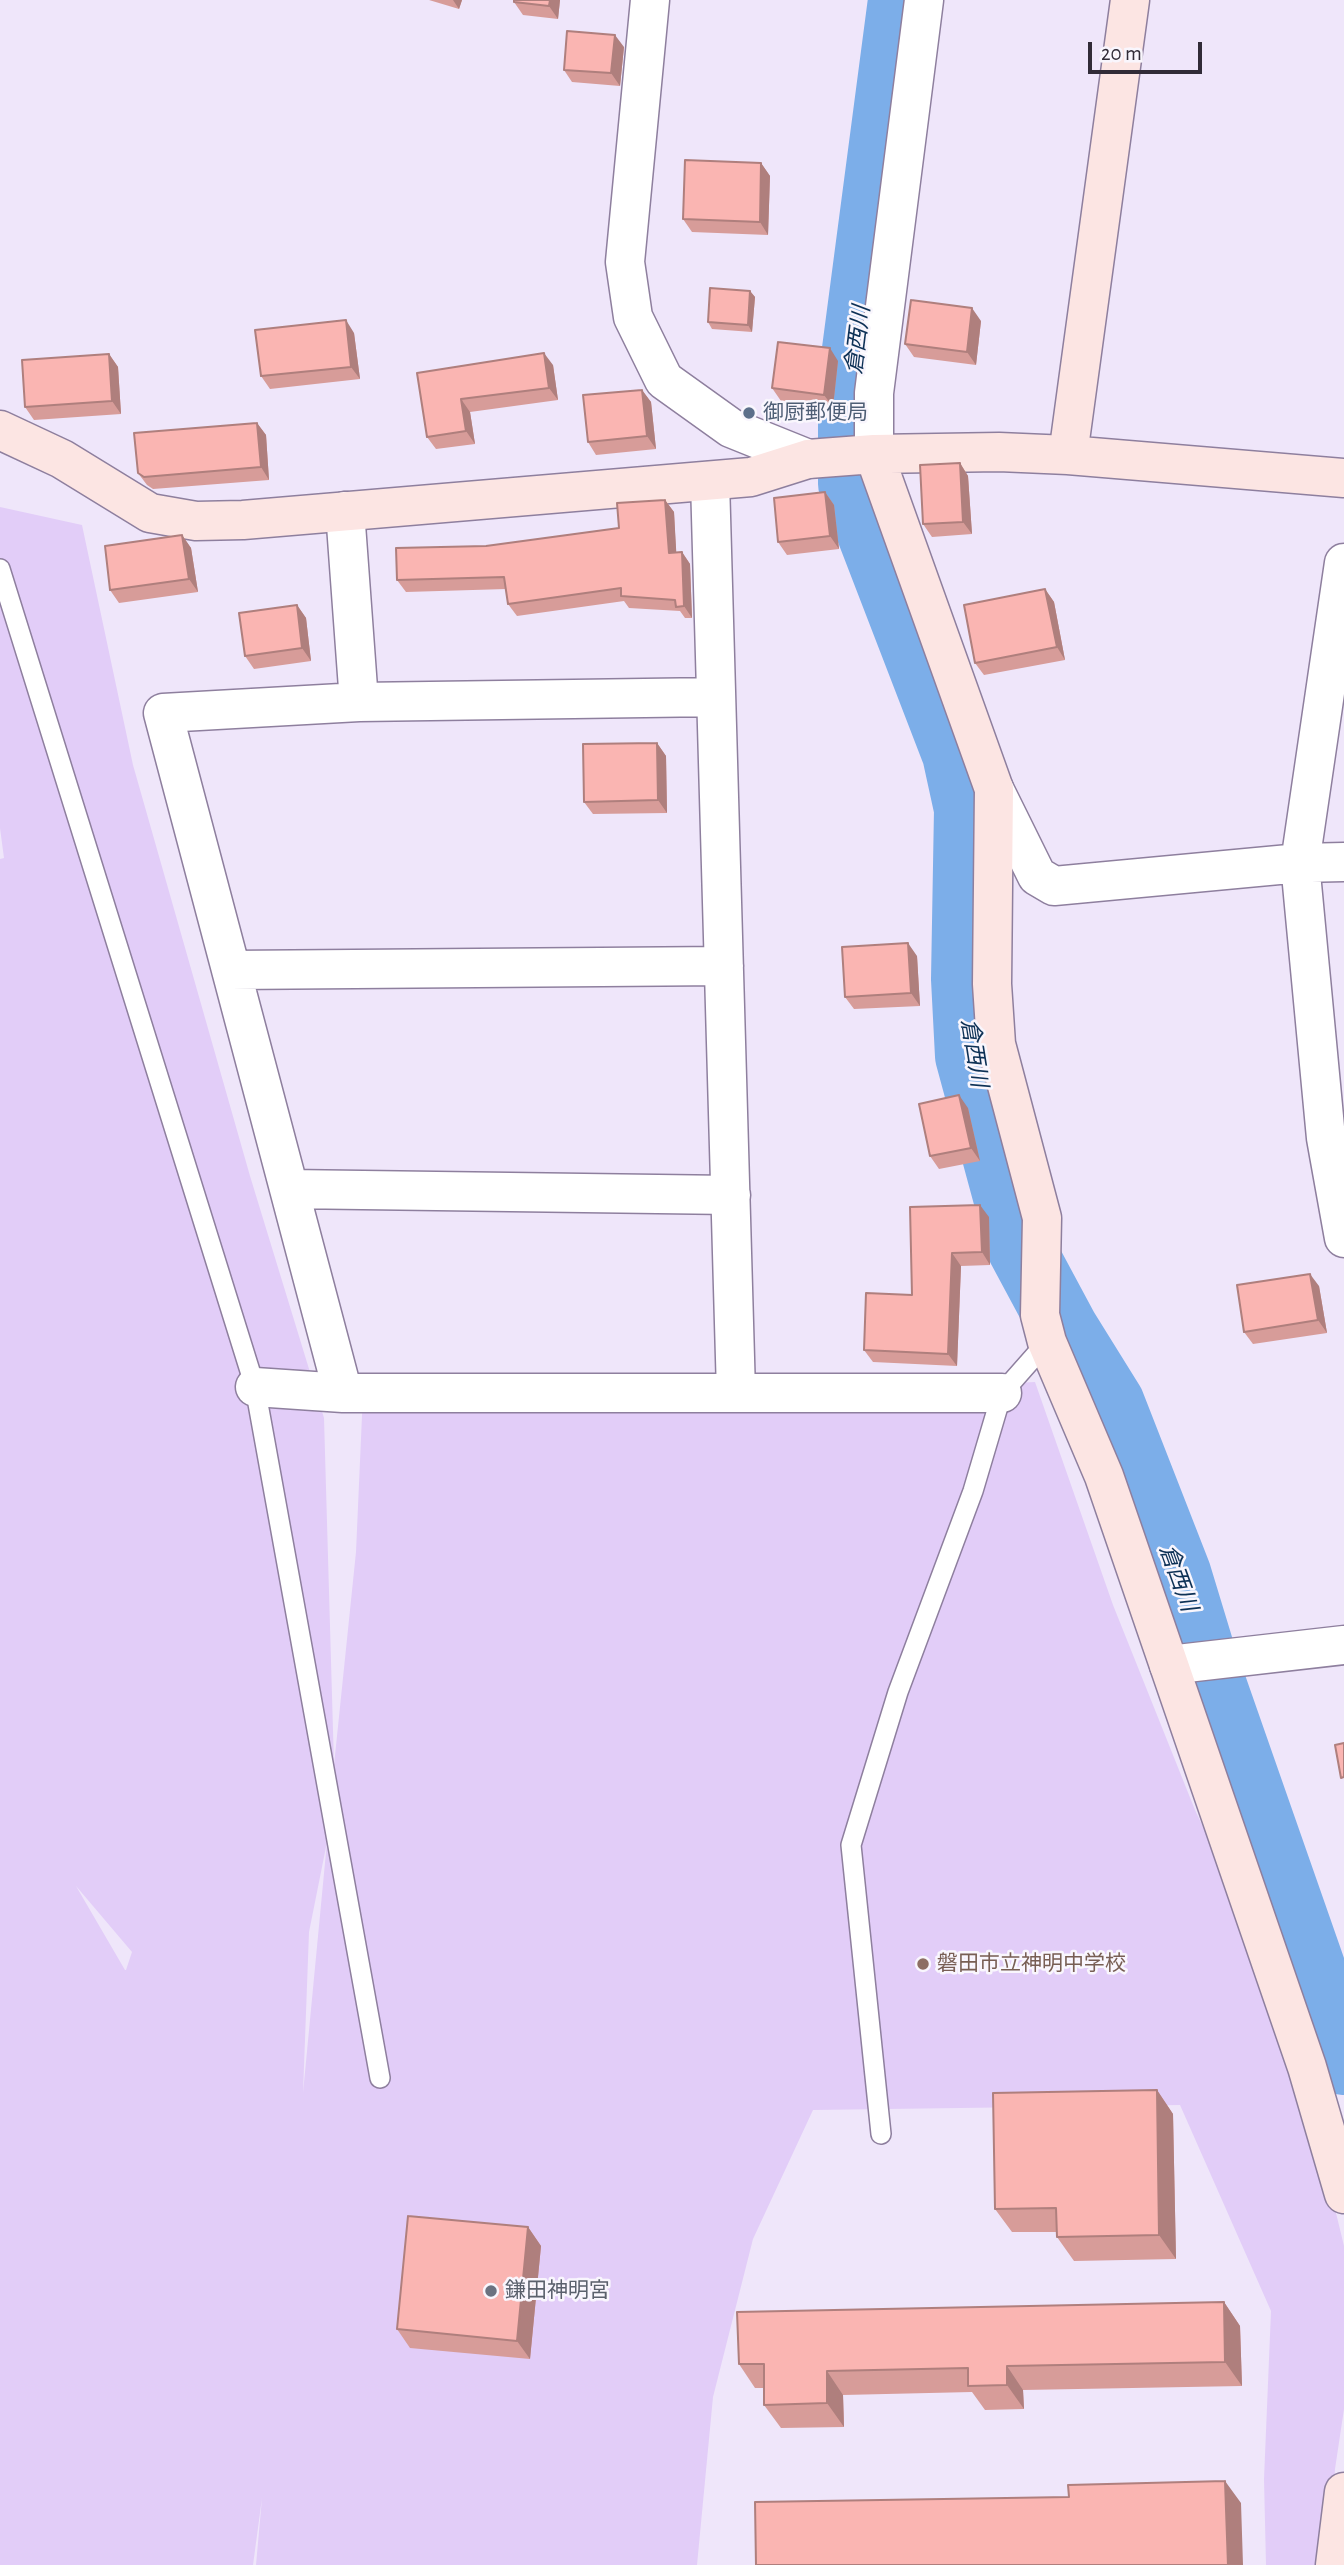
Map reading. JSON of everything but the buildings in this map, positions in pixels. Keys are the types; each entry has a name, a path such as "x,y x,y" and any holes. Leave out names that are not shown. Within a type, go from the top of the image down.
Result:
{"street":[{"path":"650,0 625,262 633,317 664,380 731,428 808,459"},
{"path":"924,0 874,393 874,454 994,789 1037,876 1055,886 1300,863 1344,862"},
{"path":"1068,455 1130,0"},
{"path":"0,430 62,459 150,513 196,521 345,512 751,477 808,459 874,454 999,452 1068,455 1344,478"},
{"path":"710,481 736,1393"},
{"path":"345,512 359,702"},
{"path":"1344,563 1300,863 1335,1138 1344,1238"},
{"path":"343,1393 163,713 359,702 716,697"},
{"path":"994,789 992,984 996,1044 1042,1218 1040,1315 1047,1342 1104,1476 1307,2067 1342,2177"},
{"path":"231,970 724,967"},
{"path":"289,1189 731,1195"},
{"path":"255,1387 343,1393 1002,1393"},
{"path":"1169,1665 1344,1645"},
{"path":"1335,2565 1344,2492"}],"lane":[{"path":"0,569 255,1387 380,2078"},
{"path":"881,2134 851,1844 898,1692 973,1491 1002,1393 1047,1342"}],"shaded area":[{"path":"0,507 82,525 133,765 250,1176 324,1418 334,1765 356,1552 363,1393 816,1393 1035,1382 1113,1605 1195,1810 1284,1998 1344,2246 1344,2409 1335,2469 1329,2565 1266,2565 1264,2479 1271,2311 1180,2105 813,2110 753,2239 713,2397 697,2565 256,2565 262,2498 253,2565 0,2565 0,859 4,858 0,828","holes":["327,1842 303,2093 309,1932","76,1886 132,1952 126,1970 125,1970"]}],"waterway":[{"name":"倉西川","path":"902,0 852,380 852,484 956,754 968,809 965,979 969,1056 1021,1248 1065,1330 1111,1404 1177,1573 1201,1652 1344,2061"}],"place":[{"name":"御厨郵便局","path":"749,413"},
{"name":"磐田市立神明中学校","path":"923,1964"},
{"name":"鎌田神明宮","path":"491,2291"}]}
